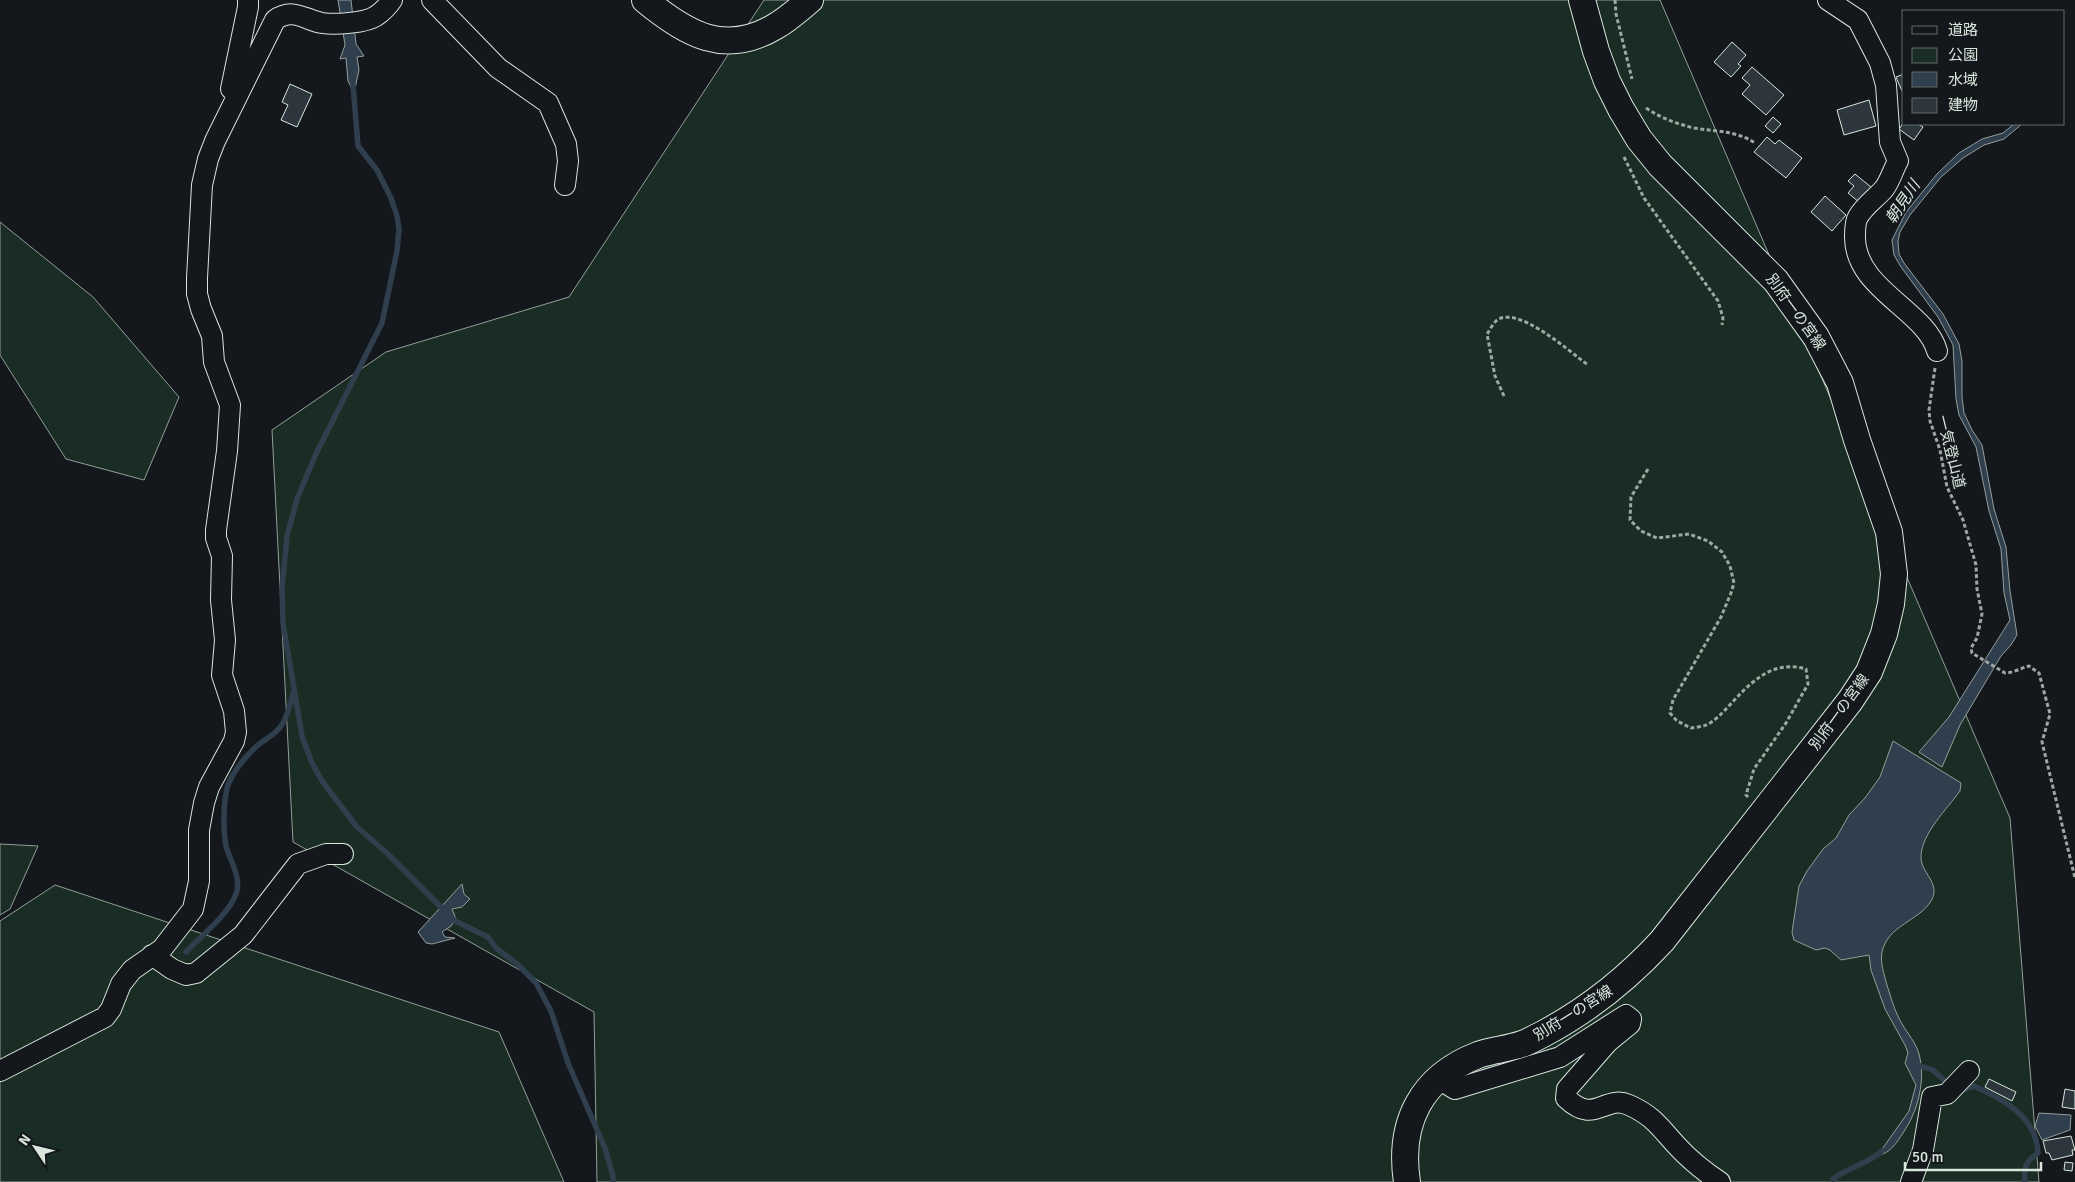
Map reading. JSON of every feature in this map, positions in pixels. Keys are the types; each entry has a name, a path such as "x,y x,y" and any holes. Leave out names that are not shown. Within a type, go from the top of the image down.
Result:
{"main road":[{"path":"645,0 695,34 719,41 734,41 762,33 778,25 810,0"},
{"name":"別府一の宮線","path":"1407,1182 1404,1160 1407,1132 1419,1102 1438,1078 1457,1064 1480,1054 1523,1044 1545,1033 1604,996 1635,970 1662,940 1850,701 1868,672 1884,634 1891,604 1894,574 1889,532 1857,440 1840,383 1816,337 1776,281 1660,165 1639,139 1607,82 1582,0"}],"street":[{"path":"229,111 248,0"},
{"path":"0,1071 104,1017 111,1009 121,984 132,970 162,949 193,909 199,881 199,830 204,803 209,787 228,754 236,732 234,711 222,675 225,640 221,600 222,556 216,538 227,451 230,405 214,362 212,336 201,309 198,294 197,278 202,185 208,159 229,111 275,20 282,15 293,14 306,16 322,23 362,21 374,17 392,0"},
{"path":"432,0 498,68 548,103 566,144 568,161 565,185"},
{"path":"1828,0 1858,20 1880,63 1886,86 1890,142 1898,161 1885,188 1858,218 1855,243 1861,262 1872,278 1918,323 1935,342 1938,351"},
{"path":"152,955 172,969 186,974 196,973 243,935 298,864 326,854 343,854"},
{"path":"1438,1078 1455,1089 1560,1056 1626,1015 1631,1019 1630,1024 1608,1042 1566,1089 1566,1098 1576,1108 1589,1111 1615,1104 1627,1104 1654,1119 1680,1148 1720,1182"},
{"path":"1911,1182 1923,1150 1932,1097 1947,1094 1969,1071"}],"path":[{"path":"1615,0 1616,14 1633,84"},
{"path":"1630,124 1642,105 1671,122 1694,128 1738,134 1755,143"},
{"path":"1625,158 1644,198 1718,301 1723,318 1722,325"},
{"path":"1504,396 1495,376 1487,334 1497,320 1510,317 1529,322 1588,365"},
{"name":"一気登山道","path":"1938,351 1929,410 1942,457 1947,487 1963,520 1976,565 1977,588 1982,614 1972,652 2005,673 2011,673 2018,668 2028,666 2039,673 2050,714 2042,742 2075,878"},
{"path":"1648,469 1632,497 1630,520 1641,531 1657,538 1688,534 1708,541 1722,552 1730,566 1734,583 1721,617 1677,692 1670,713 1677,720 1691,728 1707,725 1722,713 1749,684 1768,672 1793,665 1806,669 1808,684 1786,723 1754,769 1746,796 1761,813"}],"green space":[{"path":"764,0 1660,0 2010,818 2039,1182 597,1182 594,1012 293,842 272,430 386,352 569,297"},
{"path":"0,222 93,297 179,397 144,480 66,459 0,355"},
{"path":"0,844 38,846 10,909 0,915"},
{"path":"55,885 499,1032 564,1182 0,1182 0,921"}],"water":[{"path":"338,0 351,0 356,44 364,56 357,57 359,70 354,93 348,81 346,58 340,59 345,45"},
{"path":"2013,125 2021,125 2004,139 1984,145 1963,158 1941,177 1910,215 1900,232 1898,241 1899,254 1904,263 1943,314 1959,344 1962,361 1964,413 1982,445 1994,509 2006,547 2017,635 2001,656 1960,725 1942,767 1919,752 1949,717 2010,620 2004,593 2001,549 1989,511 1976,447 1959,415 1956,399 1953,345 1938,317 1894,255 1892,240 1906,212 1937,174 1959,153 1982,139 2003,133"},
{"path":"1893,741 1961,783 1960,791 1930,830 1922,847 1922,862 1932,883 1934,895 1926,908 1890,935 1882,952 1883,968 1895,1010 1918,1050 1922,1074 1919,1095 1913,1115 1893,1147 1878,1155 1909,1111 1916,1085 1905,1063 1908,1053 1905,1045 1885,1009 1871,970 1869,955 1841,960 1830,950 1825,948 1816,950 1794,940 1792,932 1799,886 1823,849 1836,838 1849,815 1865,798 1880,777"},
{"path":"462,884 464,894 470,899 462,907 452,909 456,919 451,926 442,932 445,937 455,938 432,944 426,943 418,932"},
{"path":"2039,1113 2071,1115 2070,1130 2042,1140 2035,1126"}],"building":[{"path":"1732,42 1746,55 1738,64 1741,66 1731,77 1714,62"},
{"path":"1752,67 1784,95 1766,115 1742,94 1750,85 1742,78"},
{"path":"1902,75 1902,91 1896,77"},
{"path":"290,84 312,94 297,127 281,120 288,105 282,102"},
{"path":"1869,100 1876,126 1844,135 1837,110"},
{"path":"1773,117 1781,124 1773,133 1765,126"},
{"path":"1902,125 1920,125 1923,127 1914,140 1899,129"},
{"path":"1767,137 1775,144 1779,140 1802,158 1786,178 1754,152"},
{"path":"1855,174 1877,192 1865,207 1848,193 1854,186 1848,181"},
{"path":"1825,196 1846,215 1832,231 1811,212"},
{"path":"1989,1079 2016,1092 2012,1101 1985,1087"},
{"path":"2065,1089 2075,1091 2075,1109 2062,1107"},
{"path":"2071,1136 2075,1150 2072,1150 2073,1155 2052,1160 2049,1153 2046,1153 2043,1141"},
{"path":"2065,1162 2073,1163 2072,1171 2064,1170"}],"waterway":[{"path":"353,85 358,146 377,170 391,198 399,229 397,251 382,323 315,456 297,499 287,536 282,588 283,623 302,736 312,763 322,781 357,827 388,854 455,921 488,937 496,948 516,963 536,983 551,1011 568,1063 605,1148 613,1182"},
{"path":"186,952 221,917 236,894 237,876 226,846 224,832 224,807 228,785 245,759 258,745 279,729 287,714 293,694"},
{"path":"1915,1064 1933,1070 1951,1087"},
{"path":"1960,1090 1974,1086 2007,1103 2025,1119 2032,1129 2038,1153 2026,1165 2024,1173 2025,1182"},
{"path":"1833,1179 1882,1151"}],"water label":[{"name":"朝見川","path":"1903,202"}]}
